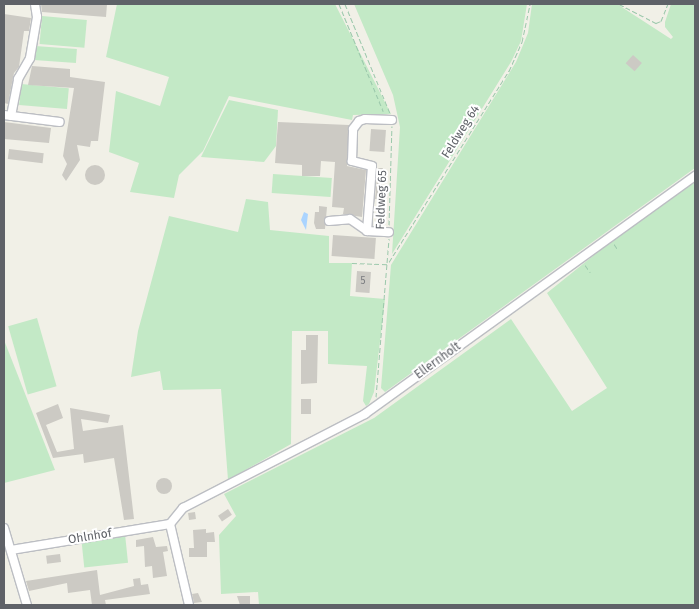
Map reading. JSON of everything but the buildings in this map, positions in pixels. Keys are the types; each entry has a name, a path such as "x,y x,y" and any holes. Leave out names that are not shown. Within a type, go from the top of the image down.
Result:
{"street":[{"path":"35,4 37,17 30,58 18,79 7,115 60,122"},
{"path":"367,231 372,166 352,161 353,129 359,121 365,118 388,120"},
{"name":"Ellernholt","path":"170,524 183,508 377,405 695,176"},
{"path":"329,222 350,219 367,231 389,232"},
{"path":"170,524 188,605"},
{"name":"Ohlnhof","path":"10,550 170,524"},
{"path":"4,528 27,605"}],"path":[{"path":"338,4 388,120"},
{"name":"Feldweg 65","path":"345,4 388,120 388,263 377,405"},
{"name":"Feldweg 64","path":"388,263 509,71 522,42 530,4"},
{"path":"619,4 656,23 661,21 668,4"},
{"path":"580,259 590,272"},
{"path":"352,263 388,263"}],"green space":[{"path":"117,4 335,4 391,114 353,115 352,120 229,96 203,151 179,175 174,198 130,192 139,163 109,152 116,91 160,106 169,77 106,57"},
{"path":"354,4 527,4 521,41 511,62 392,254 400,127 393,95"},
{"path":"532,4 617,4 671,39 673,37 665,27 665,22 671,4 695,4 695,168 385,392 381,388 391,265 516,62 528,33"},
{"path":"42,16 87,20 84,48 40,44"},
{"path":"35,46 77,49 76,63 34,60"},
{"path":"21,84 69,88 67,109 19,105"},
{"path":"229,100 278,110 276,146 264,162 201,157"},
{"path":"273,174 332,178 331,197 272,193"},
{"path":"695,182 695,605 259,605 258,592 221,594 219,535 236,516 224,494 374,418 511,319 572,411 607,388 547,293 609,243"},
{"path":"246,199 268,202 270,230 329,236 329,263 352,263 350,296 385,299 374,392 369,404 366,406 363,401 367,366 328,364 328,331 292,331 291,444 228,480 221,389 163,390 160,371 131,377 138,331 169,216 238,232"},
{"path":"37,318 57,386 28,395 8,326"},
{"path":"4,340 55,470 4,483"},
{"path":"125,534 128,563 84,567 81,539"}],"water":[{"path":"304,212 308,214 306,230 301,220"}]}
